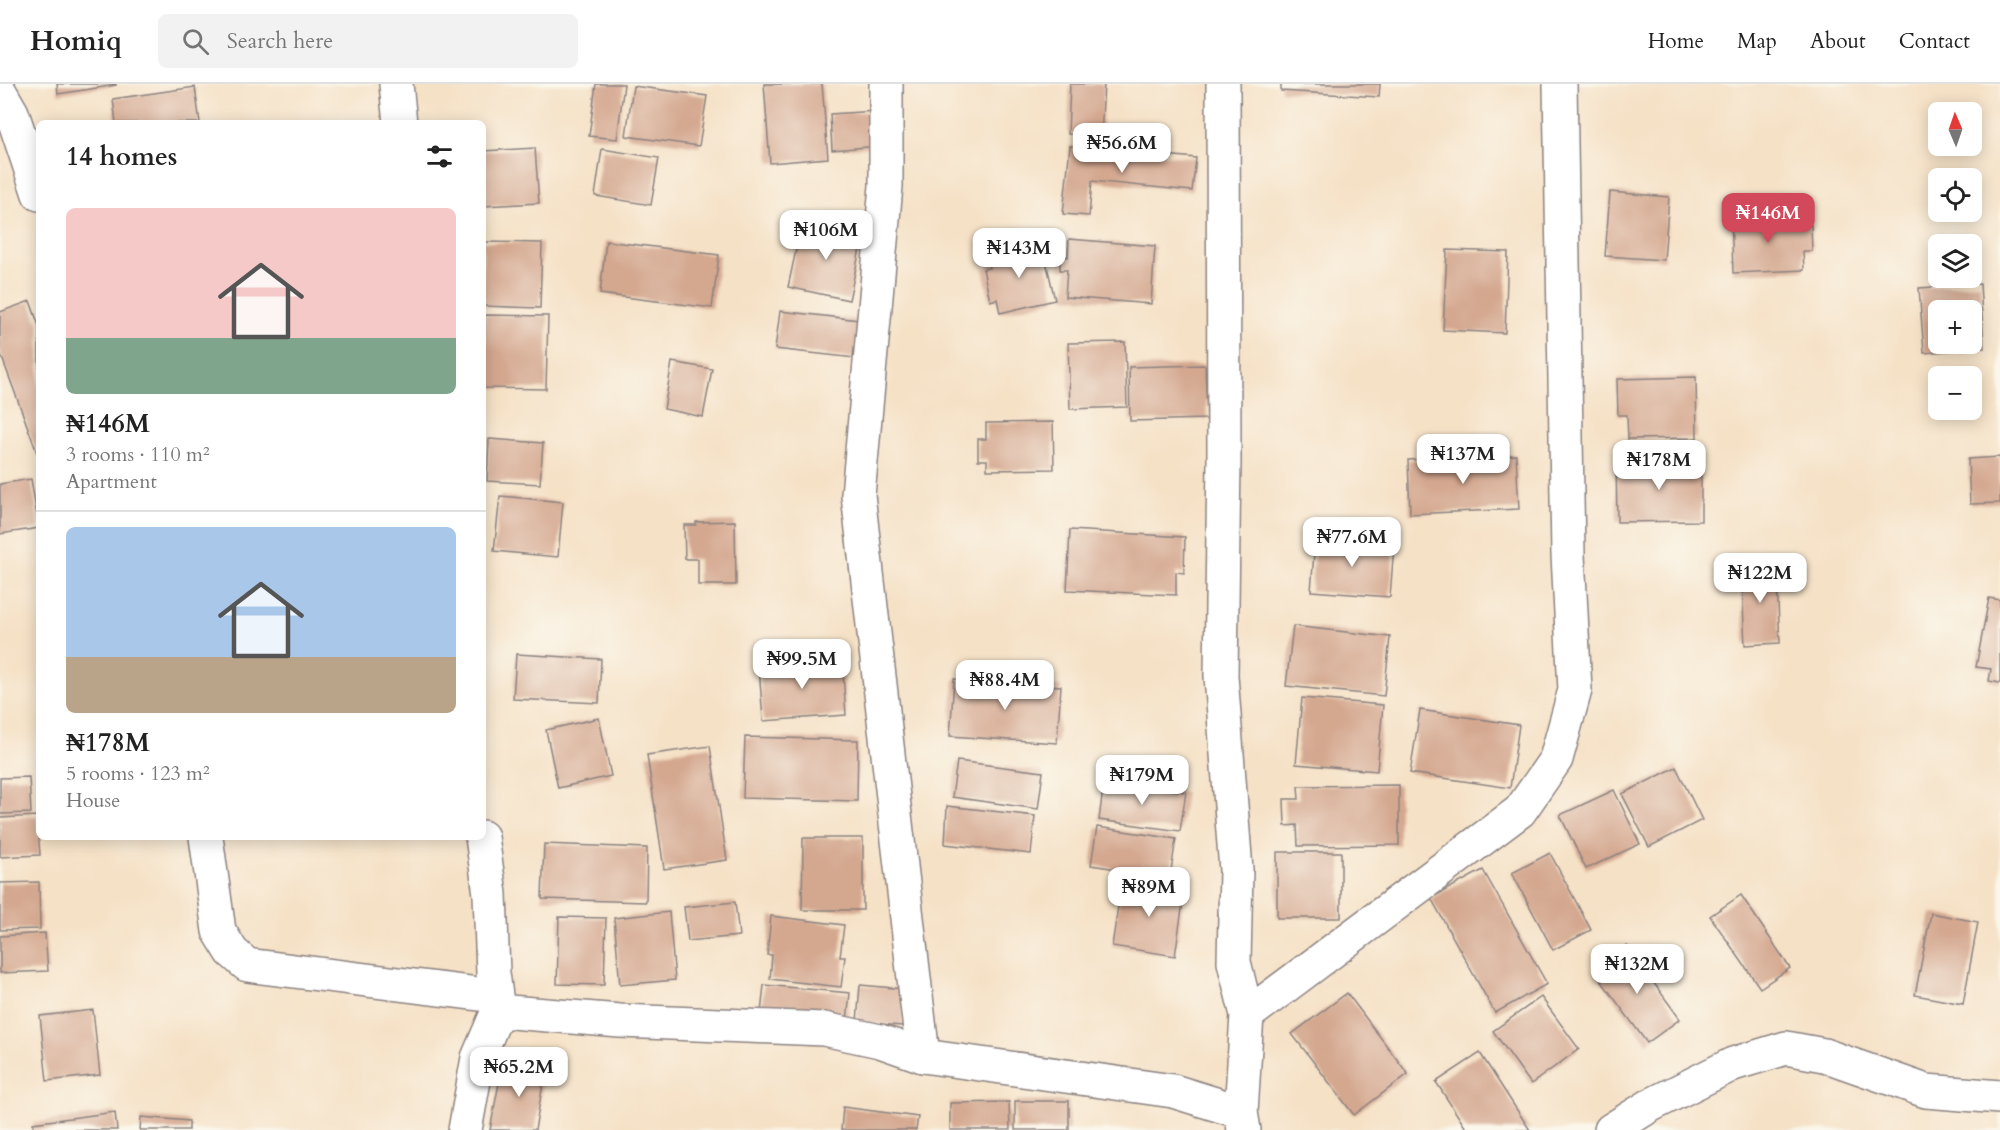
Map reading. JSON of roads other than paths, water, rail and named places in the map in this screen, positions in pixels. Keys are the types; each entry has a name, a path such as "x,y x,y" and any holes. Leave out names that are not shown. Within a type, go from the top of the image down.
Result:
{"street":[{"path":"396,84 400,120"},
{"path":"886,84 886,186 858,495 923,1056"},
{"path":"206,840 219,932 232,952 247,965 620,1021 824,1029 880,1041 923,1056 1173,1091 1243,1121 1247,1016 1234,962 1236,870 1221,676 1224,483 1223,84"},
{"path":"1247,1016 1520,810 1556,759 1575,690 1568,555 1560,84"},
{"path":"0,92 12,112 36,186"},
{"path":"465,1130 478,1058 497,1003 490,894 483,840"},
{"path":"1611,1130 1651,1105 1733,1064 1786,1048 1824,1055 1926,1091 2000,1097"}]}
